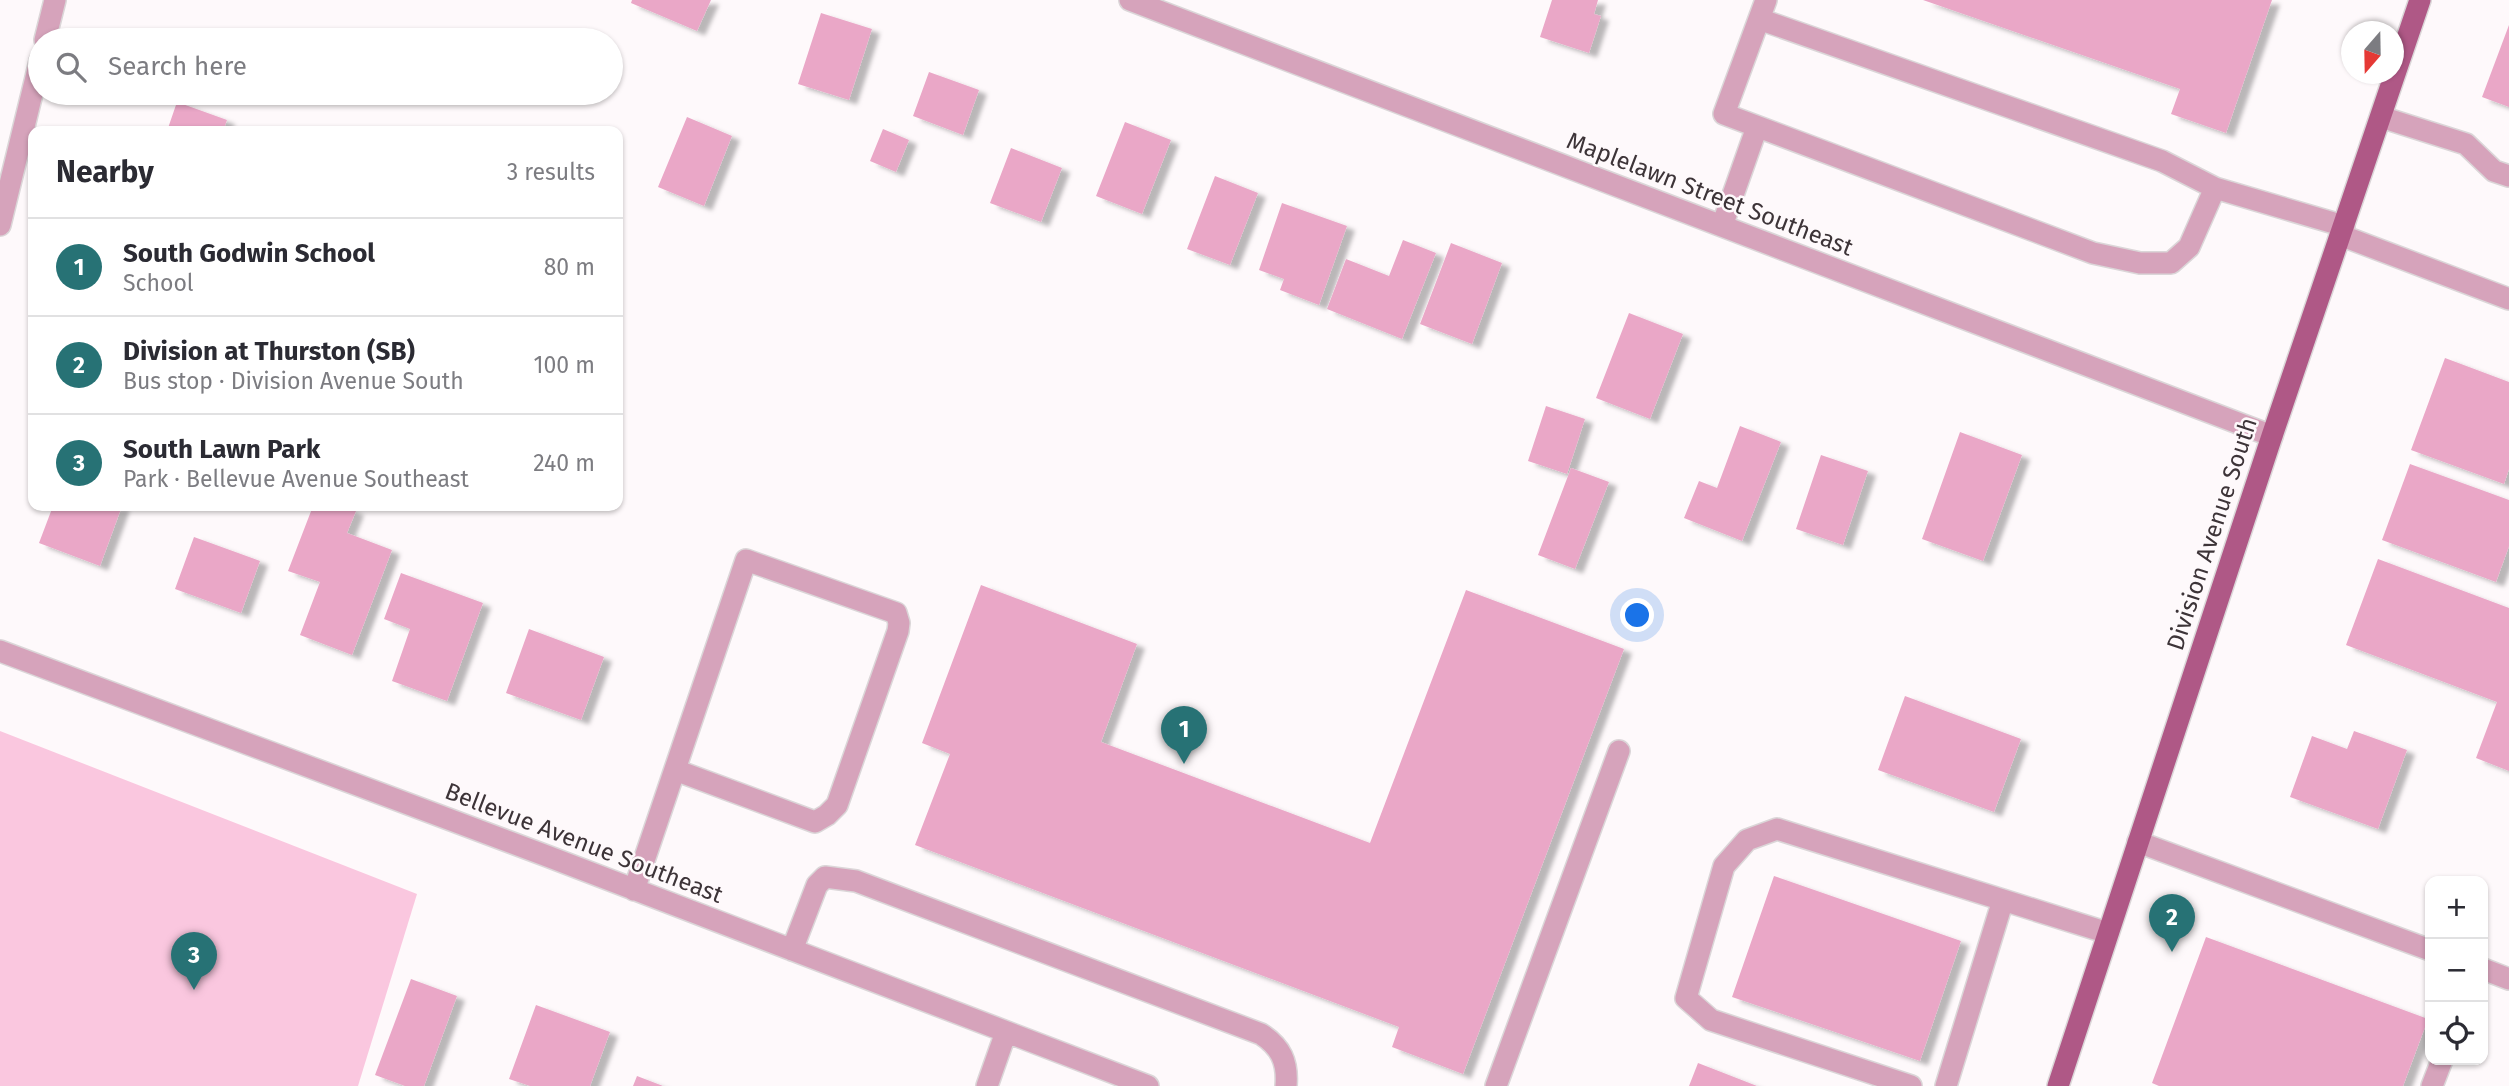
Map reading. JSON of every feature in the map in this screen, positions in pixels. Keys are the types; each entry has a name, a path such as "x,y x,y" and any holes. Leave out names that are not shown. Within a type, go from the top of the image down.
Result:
{"main road":[{"name":"Division Avenue South","path":"2058,1086 2420,0"}],"street":[{"path":"48,28 55,0"},
{"name":"Maplelawn Street Southeast","path":"1130,0 2273,436"},
{"path":"2215,188 2189,247 2171,263 2140,263 2093,253 1724,114 1762,10 2162,161 2215,188 2342,230 2509,299"},
{"path":"0,225 29,105"},
{"path":"2381,117 2466,144 2494,171 2509,176"},
{"path":"1722,226 1757,127"},
{"path":"634,890 746,560 895,613 899,623 898,631 837,805 827,816 815,821 675,770"},
{"name":"Bellevue Avenue Southeast","path":"0,651 1148,1086"},
{"path":"1496,1086 1619,751"},
{"path":"1911,1086 1711,1020 1686,998 1724,866 1747,840 1777,829 2108,933"},
{"path":"2138,842 2425,948"},
{"path":"792,950 817,885 825,877 856,881 1261,1034 1273,1042 1283,1055 1287,1073 1286,1086"},
{"path":"1946,1086 2003,900"},
{"path":"2488,971 2509,979"},
{"path":"987,1086 1006,1032"},
{"path":"2432,1086 2440,1065"}],"shaded area":[{"path":"0,731 417,894 358,1086 0,1086"}],"building":[{"path":"632,0 711,0 697,31 631,3"},
{"path":"1552,0 1598,0 1594,14 1601,16 1589,53 1540,37"},
{"path":"1923,0 2272,0 2226,133 2171,114 2180,89"},
{"path":"821,13 872,29 849,100 798,84"},
{"path":"2509,25 2509,107 2482,97"},
{"path":"929,72 979,90 963,135 913,116"},
{"path":"176,105 185,105 227,120 225,126 169,126"},
{"path":"687,117 732,136 704,206 658,187"},
{"path":"1125,122 1171,140 1142,214 1096,196"},
{"path":"883,129 909,140 896,172 870,161"},
{"path":"1011,148 1062,168 1041,222 990,203"},
{"path":"1215,176 1258,193 1230,265 1187,249"},
{"path":"1282,203 1347,226 1319,305 1280,290 1284,279 1259,270"},
{"path":"1403,240 1436,253 1402,339 1327,309 1346,259 1389,276"},
{"path":"1451,243 1502,263 1472,344 1420,324"},
{"path":"1629,313 1683,334 1650,419 1596,398"},
{"path":"2445,358 2509,382 2509,469 2504,484 2411,450"},
{"path":"1546,406 1585,419 1567,474 1528,461"},
{"path":"1740,426 1781,442 1742,541 1684,518 1699,481 1717,488"},
{"path":"1960,432 2022,455 1983,561 1922,539"},
{"path":"1821,455 1868,471 1843,545 1796,529"},
{"path":"2410,464 2509,500 2509,546 2496,582 2382,540"},
{"path":"1571,468 1609,482 1575,569 1538,555"},
{"path":"51,511 120,511 100,566 39,543"},
{"path":"311,511 356,511 347,533 392,550 352,655 300,635 320,582 288,571"},
{"path":"194,537 260,561 241,613 175,589"},
{"path":"2378,559 2509,608 2509,771 2476,758 2497,702 2346,645"},
{"path":"401,573 483,603 447,701 392,681 410,629 384,619"},
{"path":"981,585 1137,644 1101,742 1370,843 1466,590 1624,649 1463,1074 1392,1047 1399,1027 915,845 950,754 922,743"},
{"path":"529,629 604,657 581,720 506,693"},
{"path":"1905,696 2021,739 1994,812 1878,770"},
{"path":"2354,731 2407,750 2378,829 2290,797 2312,736 2347,749"},
{"path":"1774,876 1961,941 1920,1061 1732,997"},
{"path":"2206,937 2425,1018 2425,1027 2403,1086 2159,1086 2152,1083"},
{"path":"411,979 457,996 424,1086 405,1086 375,1075"},
{"path":"536,1005 610,1032 590,1086 530,1086 509,1079"},
{"path":"1698,1063 1757,1086 1689,1086"},
{"path":"637,1076 663,1086 633,1086"}],"place":[{"name":"South Godwin School","path":"1184,764"},
{"name":"Division at Thurston (SB)","path":"2172,952"},
{"name":"South Lawn Park","path":"194,990"}]}
